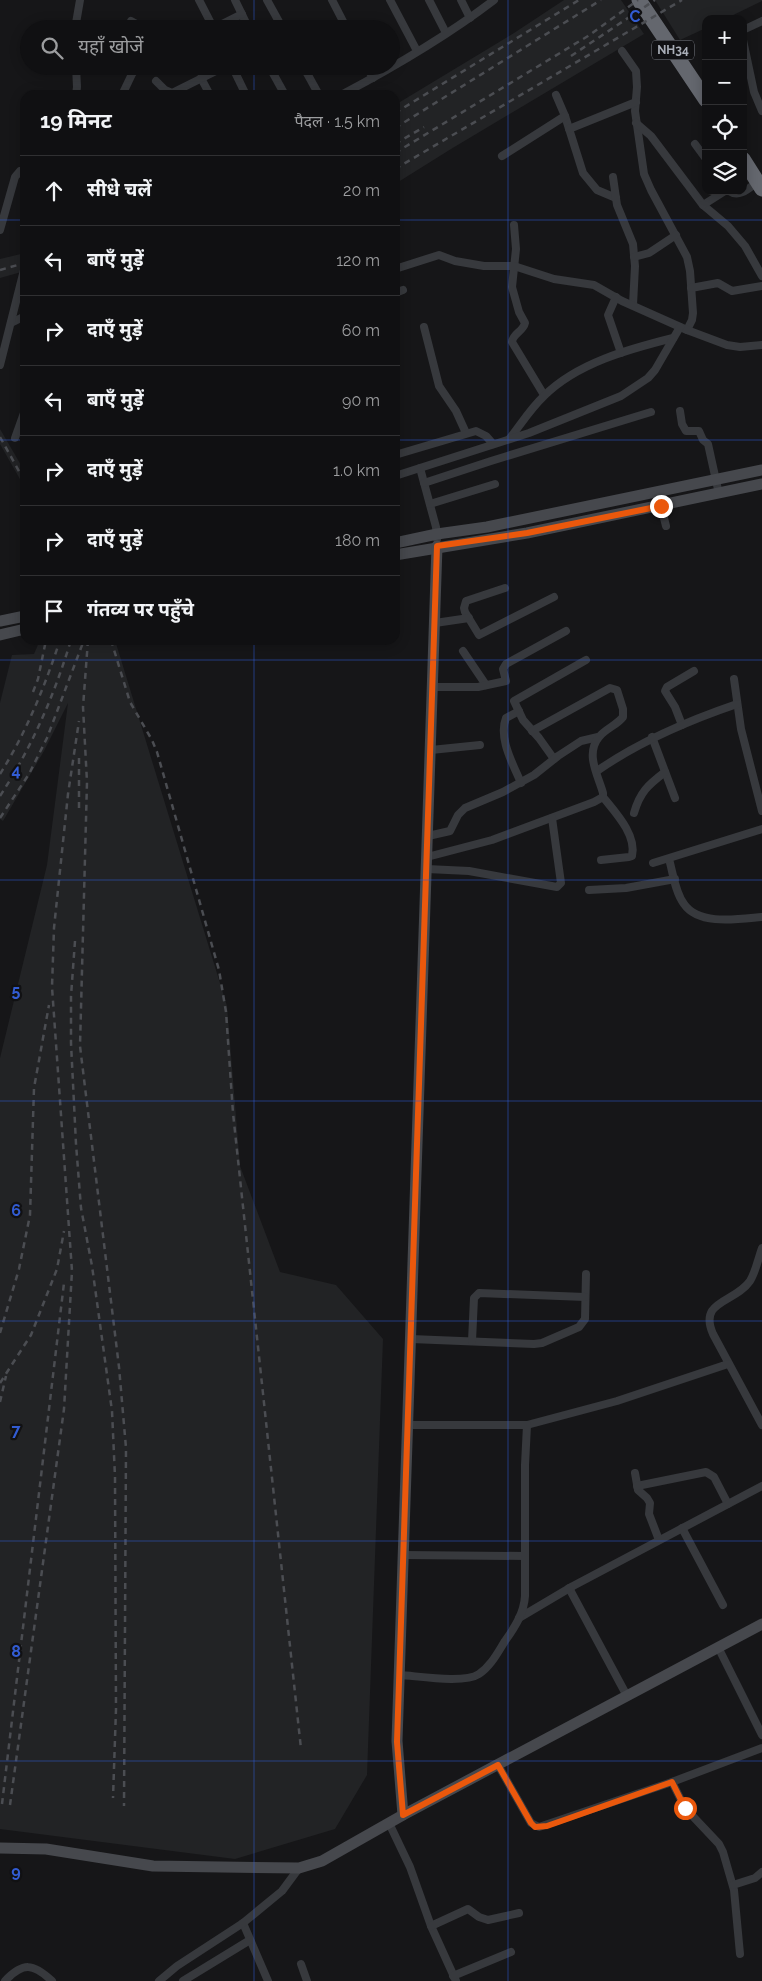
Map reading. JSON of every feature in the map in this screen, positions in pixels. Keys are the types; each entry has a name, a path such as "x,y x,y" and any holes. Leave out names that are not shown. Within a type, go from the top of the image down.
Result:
{"highway":[{"name":"NH34","path":"639,0 702,94"},
{"path":"747,165 760,186"}],"main road":[{"path":"400,552 437,534 496,526 762,470"},
{"path":"400,543 421,543 437,546 527,533 762,484"},
{"path":"403,1815 397,1742 437,546"},
{"path":"0,621 20,617"},
{"path":"0,635 20,631"},
{"path":"0,1848 46,1849 153,1866 299,1868 322,1861 403,1815 762,1624"}],"street":[{"path":"77,20 80,0"},
{"path":"199,0 209,20"},
{"path":"235,0 245,20"},
{"path":"267,0 278,20"},
{"path":"332,0 342,20"},
{"path":"390,0 417,51"},
{"path":"429,0 446,33"},
{"path":"461,0 470,18"},
{"path":"400,61 470,18 494,0"},
{"path":"230,20 242,14"},
{"path":"747,28 762,21"},
{"path":"400,474 529,433 621,396 648,378 655,370 673,338 692,320 689,264 644,174 636,123 636,72 622,50"},
{"path":"747,60 752,85 762,111"},
{"path":"76,75 77,90"},
{"path":"124,90 132,75"},
{"path":"178,90 207,75"},
{"path":"236,75 244,90"},
{"path":"274,75 282,90"},
{"path":"308,75 316,90"},
{"path":"351,90 378,75"},
{"path":"201,78 207,90"},
{"path":"156,81 165,90"},
{"path":"556,95 565,116 580,164 588,180 597,190 616,198"},
{"path":"569,129 636,102"},
{"path":"502,156 565,116"},
{"path":"636,123 651,136 703,205 728,226 745,246 762,276"},
{"path":"696,144 702,153"},
{"path":"0,230 15,177 20,171"},
{"path":"613,177 616,198 631,237 634,258 633,305"},
{"path":"747,191 760,186"},
{"path":"703,205 720,195"},
{"path":"514,225 516,250 512,292 525,324 514,336 512,342 544,395"},
{"path":"634,258 649,253 676,236"},
{"path":"400,267 439,255 455,261 484,266 514,266 554,279 594,285 684,329 726,345 740,347 762,344"},
{"path":"691,288 718,283 732,291 762,286"},
{"path":"0,365 20,286"},
{"path":"616,297 608,315 621,353"},
{"path":"11,323 20,318"},
{"path":"424,327 439,386 456,411 466,433"},
{"path":"510,438 544,395 576,373 621,353 673,338"},
{"path":"680,411 682,424 686,431 699,431 703,440 708,444 719,494"},
{"path":"424,483 651,412"},
{"path":"15,438 20,424"},
{"path":"400,453 476,431 481,432 493,444"},
{"path":"420,468 437,534 437,546"},
{"path":"430,504 495,484"},
{"path":"661,506 666,526"},
{"path":"505,588 466,601 464,608 479,635 554,597"},
{"path":"435,623 469,618"},
{"path":"433,687 464,688 506,680 503,669 506,664 566,631"},
{"path":"463,651 486,685"},
{"path":"554,760 540,738 523,720 514,701 586,660"},
{"path":"682,725 665,690 694,671"},
{"path":"734,679 741,729 762,811"},
{"path":"428,836 450,831 458,815 465,808 521,783 540,772 581,741 598,737 623,717 623,709 617,690 610,688 532,731"},
{"path":"596,771 652,737 737,704"},
{"path":"519,711 506,718 504,724 507,748 521,783"},
{"path":"598,737 591,758 603,793 602,797 627,831 633,849 632,856 601,860"},
{"path":"652,737 675,798"},
{"path":"431,750 480,745"},
{"path":"634,813 638,800 645,789 665,772"},
{"path":"428,857 492,840 594,802 602,797"},
{"path":"427,869 476,872 557,887 561,883 552,818"},
{"path":"653,863 762,829"},
{"path":"669,859 684,906 705,917 725,920 762,917"},
{"path":"589,890 626,888 675,879"},
{"path":"762,1248 750,1281 736,1294 710,1312 709,1325 762,1425"},
{"path":"411,1339 542,1343 579,1327 583,1323 585,1319 586,1274"},
{"path":"472,1341 474,1298 479,1293 586,1297"},
{"path":"408,1425 528,1425 617,1401 728,1364"},
{"path":"400,1675 459,1679 471,1678 488,1666 519,1618 525,1605 526,1596 525,1465 528,1425"},
{"path":"637,1486 706,1472 714,1477 728,1504"},
{"path":"635,1473 640,1492 650,1500 649,1514 659,1540"},
{"path":"519,1618 570,1588 762,1486"},
{"path":"682,1528 723,1605"},
{"path":"404,1555 525,1556"},
{"path":"570,1588 627,1696"},
{"path":"718,1647 762,1735"},
{"path":"498,1765 531,1823 539,1827 672,1782 762,1748"},
{"path":"672,1782 685,1808 719,1844 723,1852 733,1885 740,1954"},
{"path":"389,1823 410,1867 431,1926 454,1978 511,1952"},
{"path":"159,1981 177,1966 243,1923 282,1891 299,1868"},
{"path":"733,1885 755,1878 762,1872"},
{"path":"431,1926 468,1909 488,1920 519,1913"},
{"path":"243,1923 268,1981"},
{"path":"177,1966 182,1981 250,1940"},
{"path":"301,1964 307,1981"},
{"path":"5,1981 16,1970 24,1966 37,1969 52,1981"}],"shaded area":[{"path":"564,0 621,0 644,34 400,181 400,102 514,33"},
{"path":"655,0 762,0 733,15 702,15 702,30 680,40"},
{"path":"20,254 20,272 0,278 0,259"},
{"path":"0,429 20,463 20,479 0,444"},
{"path":"38,645 117,645 227,1006 240,1166 280,1272 336,1285 383,1339 367,1775 335,1829 235,1859 0,1829 0,1058 47,865 68,703 44,751 3,821 0,819 0,703 12,655 34,654"}],"railway":[{"path":"400,110 579,0"},
{"path":"400,125 601,0"},
{"path":"400,150 588,36 638,0"},
{"path":"571,56 655,0"},
{"path":"400,166 682,0"},
{"path":"400,141 424,127"},
{"path":"0,270 20,264"},
{"path":"0,437 20,473"},
{"path":"33,692 38,679 45,645"},
{"path":"0,774 34,709 58,645"},
{"path":"0,796 12,778 41,721 69,645"},
{"path":"0,818 29,774 47,738 82,645"},
{"path":"88,645 83,707 87,782 80,1046 119,1367 126,1448 124,1806"},
{"path":"113,645 130,702 157,752 219,970 226,1012 233,1113 301,1749"},
{"path":"10,1805 64,1409 72,1271 52,987 54,928 68,794 79,721"},
{"path":"79,758 79,808"},
{"path":"75,941 71,996 71,1043 76,1144 81,1208 92,1266 112,1411 115,1477 116,1709 113,1798"},
{"path":"0,1333 19,1269 30,1215 34,1088 49,1005"},
{"path":"0,1383 31,1335 57,1269 64,1231"},
{"path":"2,1804 64,1283"},
{"path":"0,1402 6,1376"}],"route":[{"path":"661,506 527,533 437,546 397,1742 403,1815 498,1765 535,1827 547,1826 672,1782 685,1808"}]}
